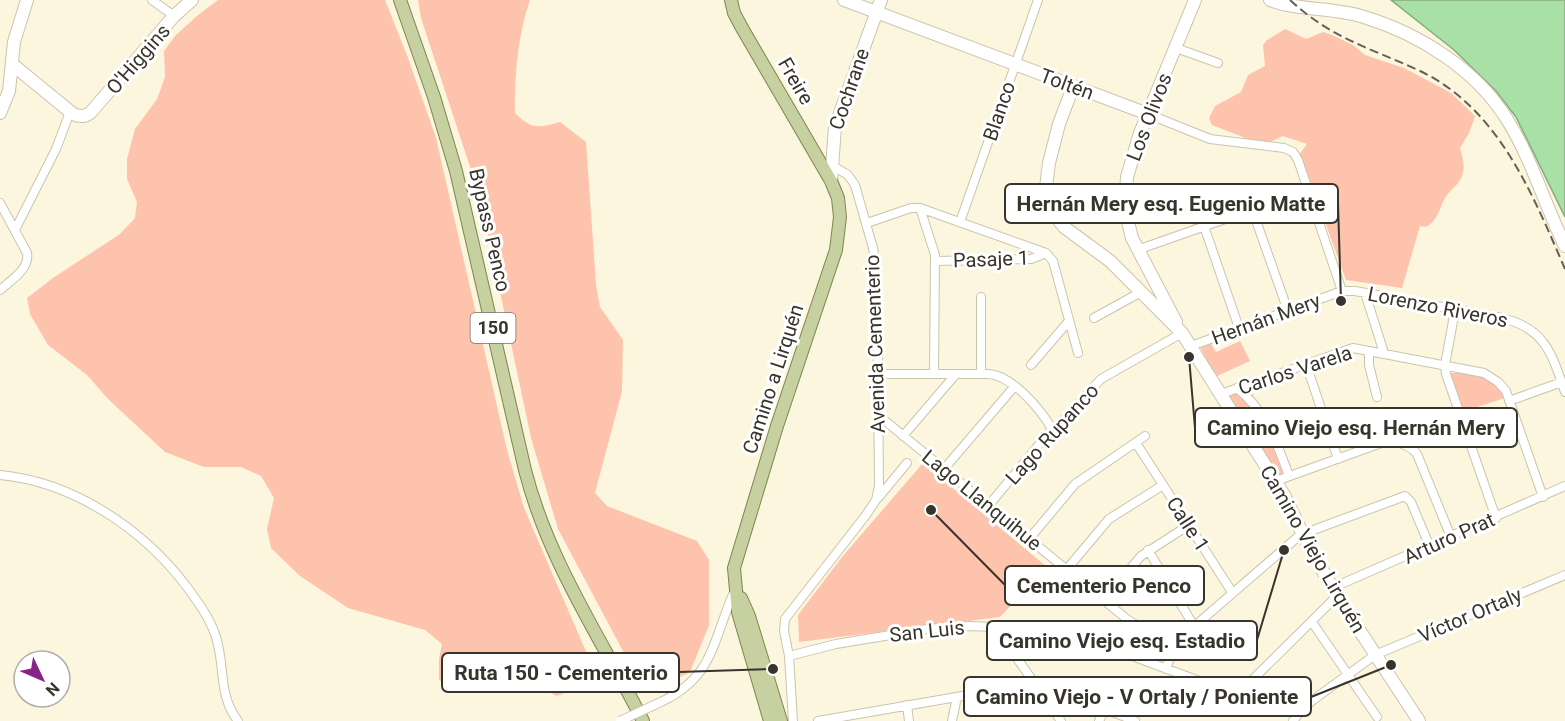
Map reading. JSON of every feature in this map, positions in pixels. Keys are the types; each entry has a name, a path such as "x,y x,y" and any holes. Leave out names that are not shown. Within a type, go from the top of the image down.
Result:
{"main road":[{"name":"Bypass Penco","path":"400,0 437,105 458,180 534,505 549,543 597,638 614,664 643,721"},
{"name":"Freire","path":"731,0 734,13 742,28 831,180"},
{"name":"Camino a Lirquén","path":"770,721 742,627 734,568 836,250 840,217 838,198 831,180"},
{"name":"Camino a Lirquén","path":"736,589 749,616 781,721"},
{"name":"Bypass Penco","path":"597,638 636,721"}],"street":[{"path":"0,113 9,91 17,31 27,0"},
{"path":"152,0 174,16"},
{"name":"O'Higgins","path":"70,112 76,116 83,116 92,112 174,16 192,0"},
{"name":"Toltén","path":"844,0 878,6 1015,65 1210,139 1284,148 1293,152 1308,190"},
{"name":"Blanco","path":"960,222 1038,0"},
{"name":"Los Olivos","path":"1182,333 1137,250 1128,222 1126,183 1133,154 1148,114 1195,0"},
{"path":"1270,0 1338,11 1374,20 1427,45 1456,64 1489,95 1509,123 1523,148 1565,246"},
{"name":"Cochrane","path":"831,180 835,127 878,6"},
{"path":"1176,48 1218,63"},
{"path":"12,64 70,112 56,149 15,230"},
{"name":"Camino Viejo Lirquén","path":"1073,87 1049,163 1046,187 1048,204 1053,214 1064,227 1110,261 1182,333 1293,510 1302,534 1335,592 1419,721"},
{"name":"Avenida Cementerio","path":"831,165 852,180 875,255 879,486 876,500"},
{"path":"1137,250 1308,190 1342,291"},
{"path":"1192,198 1252,209"},
{"path":"0,203 27,253 28,262 24,269 0,290"},
{"path":"867,223 911,208 920,208 1046,253 1053,261 1078,353"},
{"path":"920,208 934,250 935,261 934,374"},
{"path":"1252,209 1288,311"},
{"path":"1204,226 1239,328"},
{"name":"Pasaje 1","path":"935,261 1031,259 1046,253"},
{"path":"1094,318 1143,295 1152,295 1157,288"},
{"name":"Lorenzo Riveros","path":"1342,291 1365,293 1502,318 1528,328 1549,349 1565,392"},
{"name":"Hernán Mery","path":"1191,346 1342,291"},
{"path":"1365,293 1384,353"},
{"path":"981,297 981,374"},
{"path":"1455,310 1445,365 1496,518"},
{"path":"1031,365 1069,321"},
{"name":"Lago Rupanco","path":"989,505 1052,429 1061,423 1101,380 1182,333"},
{"name":"Carlos Varela","path":"1221,394 1355,348 1488,375 1501,385 1509,401 1543,497"},
{"path":"1370,351 1369,365 1377,397"},
{"path":"1306,364 1338,459"},
{"path":"878,374 999,376 1038,408 1052,429"},
{"path":"903,436 956,374"},
{"path":"1509,401 1562,382"},
{"path":"944,469 1014,387"},
{"path":"1237,388 1253,403 1270,428 1289,476"},
{"name":"Lago Llanquihue","path":"878,415 1139,627 1175,643"},
{"path":"1029,539 1076,484 1145,436"},
{"path":"1276,482 1390,441 1414,450 1417,454 1451,537"},
{"path":"1067,569 1109,519 1163,485 1136,443"},
{"path":"793,721 789,656 784,627 787,615 835,557 907,462"},
{"path":"0,475 34,481 84,501 121,522 158,553 192,594 214,630 219,646 224,694 238,721"},
{"name":"Calle 1","path":"1163,485 1232,592"},
{"name":"Arturo Prat","path":"1335,592 1565,486"},
{"path":"1166,669 1175,643 1302,534 1405,496 1412,502 1430,547"},
{"path":"1104,600 1148,550 1189,525"},
{"path":"1148,550 1194,626"},
{"name":"Víctor Ortaly","path":"1293,721 1308,704 1376,655 1565,575"},
{"path":"620,721 663,701 691,683 707,663 736,589"},
{"path":"1335,592 1312,622 1377,717"},
{"name":"San Luis","path":"789,656 836,644 908,632 946,627 995,627 1092,640 1237,695 1312,622"},
{"path":"995,627 1061,721"},
{"path":"818,721 852,718 907,705 974,694"},
{"path":"952,721 957,697"},
{"path":"907,705 909,721"},
{"path":"1113,711 1135,721"}],"shaded area":[{"path":"218,0 385,0 436,138 507,450 524,508 597,677 581,686 557,696 510,669 490,666 480,668 447,687 439,680 442,644 425,630 348,608 300,576 271,548 267,529 274,498 261,476 241,467 204,467 165,452 108,399 87,375 48,345 30,314 27,298 120,234 135,218 137,202 127,179 127,159 135,129 157,99 165,77 164,51 175,36"},
{"path":"418,0 530,0 522,27 518,56 515,113 526,122 536,126 560,122 586,142 596,285 600,307 623,340 622,391 595,493 607,506 697,541 709,560 709,625 690,672 654,690 640,683 558,529 531,438 480,197 421,18"},
{"path":"1391,0 1565,0 1565,217 1516,117 1496,91 1454,50"},
{"path":"1285,29 1306,39 1323,32 1332,35 1353,45 1365,55 1404,68 1451,93 1475,116 1460,148 1464,169 1462,176 1444,199 1431,224 1426,227 1420,226 1402,288 1346,280 1307,172 1298,156 1307,144 1283,136 1263,145 1212,125 1209,118 1215,106 1241,92 1248,75 1265,66 1263,45"},
{"path":"1198,205 1238,210 1193,226"},
{"path":"1240,341 1250,361 1215,377 1200,346 1210,342 1216,352"},
{"path":"1449,373 1475,374 1489,378 1505,398 1461,412"},
{"path":"1250,388 1286,474 1279,477 1228,394"},
{"path":"923,463 1047,567 1000,617 799,642 798,615 842,557"}],"railway":[{"path":"1290,0 1305,13 1336,33 1418,70 1446,86 1470,106 1491,129 1525,182 1565,269"}],"place":[{"name":"Hernán Mery esq. Eugenio Matte","path":"1341,301"},
{"name":"Camino Viejo esq. Hernán Mery","path":"1189,357"},
{"name":"Cementerio Penco","path":"931,510"},
{"name":"Camino Viejo esq. Estadio","path":"1284,550"},
{"name":"Camino Viejo - V Ortaly / Poniente","path":"1391,665"},
{"name":"Ruta 150 - Cementerio","path":"773,669"}]}
